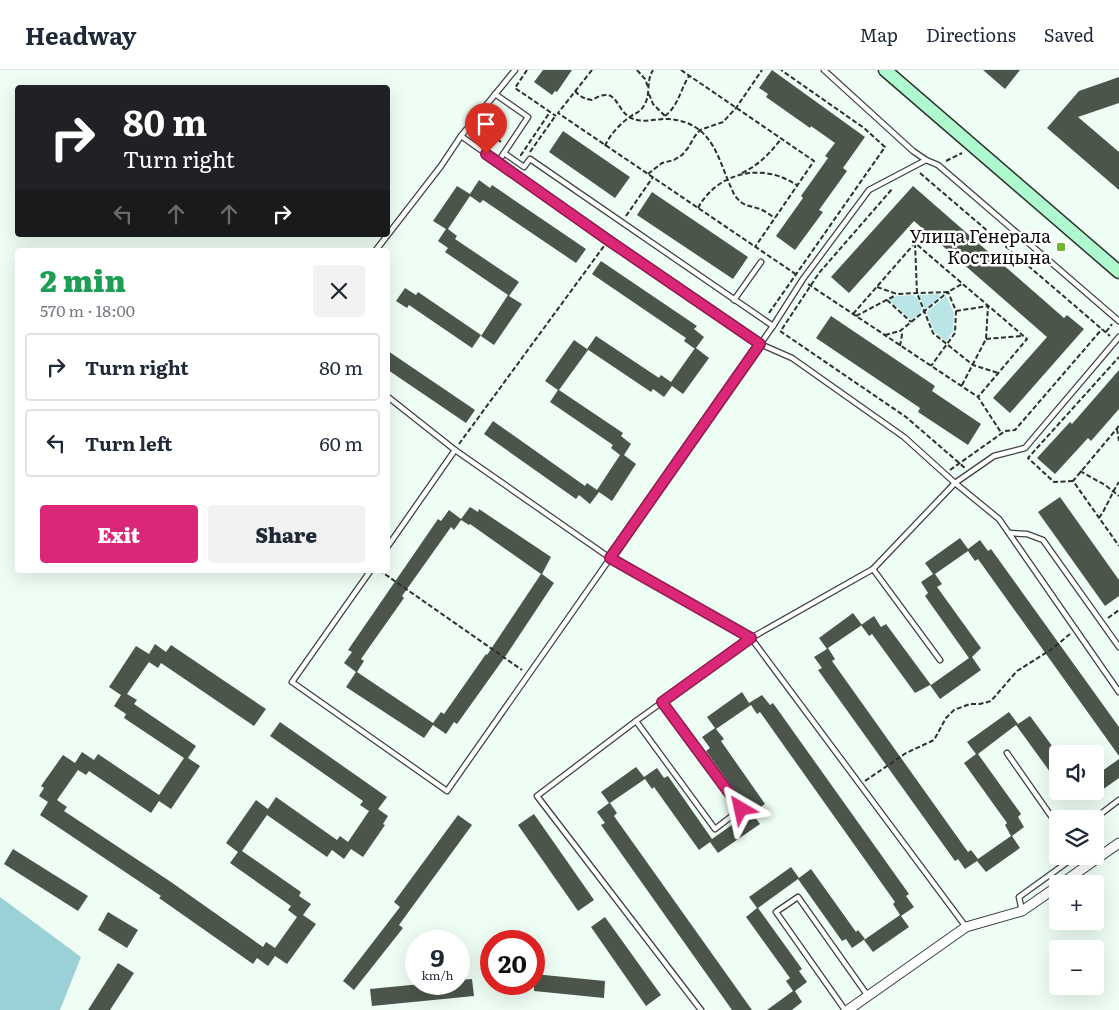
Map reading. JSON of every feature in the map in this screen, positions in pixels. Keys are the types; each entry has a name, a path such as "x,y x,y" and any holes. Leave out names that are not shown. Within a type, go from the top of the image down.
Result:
{"street":[{"path":"886,70 1119,272"},
{"path":"1073,875 1119,842"},
{"path":"847,1010 966,927 1022,911 1049,892"}],"lane":[{"path":"390,232 441,166 461,136 515,70"},
{"path":"824,70 914,151 926,160 938,165 1119,322"},
{"path":"495,94 528,117 498,162"},
{"path":"461,136 760,344 792,358 904,437 999,519 1119,692"},
{"path":"504,153 524,167 530,159 773,326"},
{"path":"368,573 292,682 447,791 773,326 803,279 869,190 926,160"},
{"path":"378,248 386,237"},
{"path":"734,300 761,262"},
{"path":"702,1010 537,796 636,721 751,638 873,569 955,483 994,456 1025,448 1118,339"},
{"path":"390,399 455,450 610,558 751,638 966,927"},
{"path":"390,543 455,450"},
{"path":"1009,533 1027,534 1043,540 1119,647"},
{"path":"873,569 940,660"},
{"path":"636,721 715,828 741,809 662,702"},
{"path":"1007,753 1049,813"},
{"path":"1104,811 1119,800"},
{"path":"1022,911 1019,896 1063,865"},
{"path":"847,1010 776,912 798,897 868,996"}],"path":[{"path":"527,70 515,88 648,174 852,314 962,386 978,398 1002,434"},
{"path":"530,159 530,152 592,70"},
{"path":"637,70 645,79 653,104 663,117 687,123 700,130 707,137 714,147 734,196 740,203 764,211 775,218"},
{"path":"605,146 613,133 644,106 648,98 648,83 653,70"},
{"path":"681,70 814,161 755,247"},
{"path":"648,174 662,163 674,160 682,155 700,130 723,122 736,108 762,70"},
{"path":"764,320 886,147 864,128 781,70"},
{"path":"575,91 579,96 592,100 605,95 612,96 630,117 641,121 663,117 672,111 683,85 690,76"},
{"path":"474,145 505,101"},
{"path":"698,208 702,200 712,190 727,179 750,169 762,160 781,139"},
{"path":"975,147 938,165 918,172 1102,329 1118,339"},
{"path":"739,174 752,172 766,173 784,178 797,185"},
{"path":"622,222 652,177"},
{"path":"893,187 819,273 780,331 906,417 971,472"},
{"path":"455,450 608,240"},
{"path":"852,314 915,244"},
{"path":"915,244 1027,339 978,398"},
{"path":"915,244 918,293 933,333 973,365 998,373"},
{"path":"884,335 900,331 948,292 962,284"},
{"path":"877,287 897,294 948,292"},
{"path":"931,366 955,333 956,312 948,292"},
{"path":"856,316 897,294"},
{"path":"887,300 912,322"},
{"path":"956,312 988,306"},
{"path":"962,386 986,339 988,306"},
{"path":"945,474 1005,431 1015,430 1102,329"},
{"path":"900,331 902,335 900,346"},
{"path":"986,339 1023,336"},
{"path":"1073,481 1054,482 1028,458 1119,357"},
{"path":"1073,481 1118,428"},
{"path":"1118,428 1119,441"},
{"path":"1080,471 1105,485 1119,496"},
{"path":"1073,481 1118,544"},
{"path":"1099,518 1119,482"},
{"path":"383,573 528,674"},
{"path":"1102,622 1119,610"},
{"path":"860,785 906,753 934,740 946,718 954,710 970,704 991,701 1017,671 1052,649 1076,630"}],"shaded area":[{"path":"939,294 941,297 925,310 919,295"},
{"path":"913,295 920,302 921,311 911,320 889,300 896,296"},
{"path":"946,296 954,313 953,331 946,342 934,331 927,312"},
{"path":"0,897 81,957 60,1010 0,1010"}],"building":[{"path":"543,70 572,70 557,92 555,91 552,95 534,82"},
{"path":"772,70 865,137 843,168 847,171 819,210 823,212 795,250 776,236 803,198 801,196 828,158 825,156 835,143 766,97 768,94 759,88"},
{"path":"983,70 1020,70 1005,89"},
{"path":"1119,77 1119,103 1078,117 1119,152 1119,190 1047,128 1079,91"},
{"path":"563,131 630,177 615,198 549,152"},
{"path":"479,180 490,188 492,185 586,249 576,263 483,200 480,203 470,196 448,229 457,236 455,239 519,282 509,296 522,304 494,345 481,336 508,295 445,252 448,248 438,241 446,229 433,221 457,186 470,194"},
{"path":"913,186 1064,318 1067,315 1084,329 1010,413 993,398 1047,337 914,221 849,293 831,277"},
{"path":"652,192 748,257 733,279 637,215"},
{"path":"601,261 697,326 694,329 704,337 696,348 709,358 683,394 672,386 664,397 653,389 651,392 587,349 596,336 659,378 661,375 671,382 695,349 684,341 686,338 592,274"},
{"path":"405,288 416,295 418,292 481,335 472,348 409,305 407,308 396,301"},
{"path":"831,316 935,386 932,391 981,424 968,445 918,412 920,408 816,338"},
{"path":"574,340 588,350 559,390 623,433 621,436 631,444 624,455 636,464 612,501 599,492 590,504 579,495 576,499 484,434 493,421 585,486 587,483 597,490 620,455 611,448 613,445 550,402 558,390 545,381"},
{"path":"390,352 475,410 466,423 390,371"},
{"path":"1119,370 1119,409 1091,441 1088,438 1055,474 1037,458 1070,422 1072,424"},
{"path":"1060,497 1119,580 1119,596 1105,606 1038,512"},
{"path":"470,507 478,512 479,509 551,557 542,574 554,583 507,654 457,724 454,722 446,734 433,725 424,738 346,687 356,672 344,663 352,652 348,650 438,519 441,521 449,510 461,519","holes":["461,520 541,574 487,655 444,714 441,712 433,723 357,672 364,661 361,659 404,598 402,596 451,527 454,530"]},
{"path":"960,538 968,549 980,540 988,551 991,549 1119,727 1119,756 978,559 975,561 968,551 935,574 942,584 937,587 981,648 972,657 981,670 940,699 930,685 915,693 872,634 869,636 861,625 874,616 881,627 886,624 931,685 969,658 925,596 928,593 921,582 933,574 925,563"},
{"path":"853,613 862,625 828,648 835,659 832,661 968,852 971,850 978,859 1011,836 1005,825 1007,823 964,763 976,754 967,742 1009,712 1018,724 1030,716 1051,745 1049,745 1049,771 1016,725 978,754 1021,814 1018,817 1024,827 1012,836 1020,848 986,872 977,861 965,869 958,859 955,861 818,670 822,668 814,657 827,649 819,638"},
{"path":"155,644 166,652 171,645 266,709 254,726 161,663 158,668 149,662 127,694 137,700 134,704 196,746 188,758 200,766 171,809 159,801 151,813 89,771 86,775 78,770 57,800 67,807 64,811 171,882 263,947 266,942 275,948 297,917 288,910 291,906 230,863 238,852 226,843 256,800 268,809 276,797 337,840 340,836 348,842 369,811 360,805 363,801 270,736 280,722 387,797 378,809 388,816 383,824 385,825 363,857 351,849 344,859 332,850 327,857 267,815 242,851 301,892 299,896 311,904 303,915 316,924 287,964 275,956 268,966 257,958 253,964 159,898 161,896 40,815 48,802 39,796 44,788 41,786 63,755 75,763 82,752 94,760 98,754 159,795 184,758 124,718 126,714 114,706 121,695 109,687 136,646 149,654"},
{"path":"742,692 749,703 762,695 770,705 773,703 909,894 906,896 914,907 901,916 909,927 873,952 864,940 900,915 893,904 895,902 760,712 757,714 751,705 716,729 724,739 721,741 765,804 752,813 760,824 718,853 710,842 699,850 654,787 652,789 645,779 610,803 617,813 614,816 752,1010 732,1010 601,825 605,823 597,812 609,803 601,792 636,767 644,777 657,768 664,778 668,776 712,839 750,812 706,751 710,748 702,737 715,728 707,717"},
{"path":"1119,759 1119,778 1104,789 1104,770"},
{"path":"534,814 594,900 578,911 518,825"},
{"path":"458,815 472,825 399,925 403,928 354,990 343,981 400,907 394,902"},
{"path":"13,849 88,896 78,911 4,864"},
{"path":"791,867 799,878 811,869 856,932 858,930 865,939 852,948 846,939 842,941 798,879 758,908 802,969 799,971 807,982 795,991 802,1002 792,1010 767,1010 793,991 786,981 790,978 746,917 757,908 749,897"},
{"path":"108,912 138,930 127,948 98,930"},
{"path":"605,917 661,995 646,1006 591,927"},
{"path":"118,963 134,973 110,1010 88,1010"},
{"path":"545,975 605,981 604,998 545,992"},
{"path":"470,979 472,979 474,996 372,1006 370,989 405,986 405,995 470,995"}],"place":[{"name":"Улица Генерала Костицына","path":"1061,247"}],"route":[{"path":"486,154 760,344 610,558 751,638 662,702 741,809"}]}
